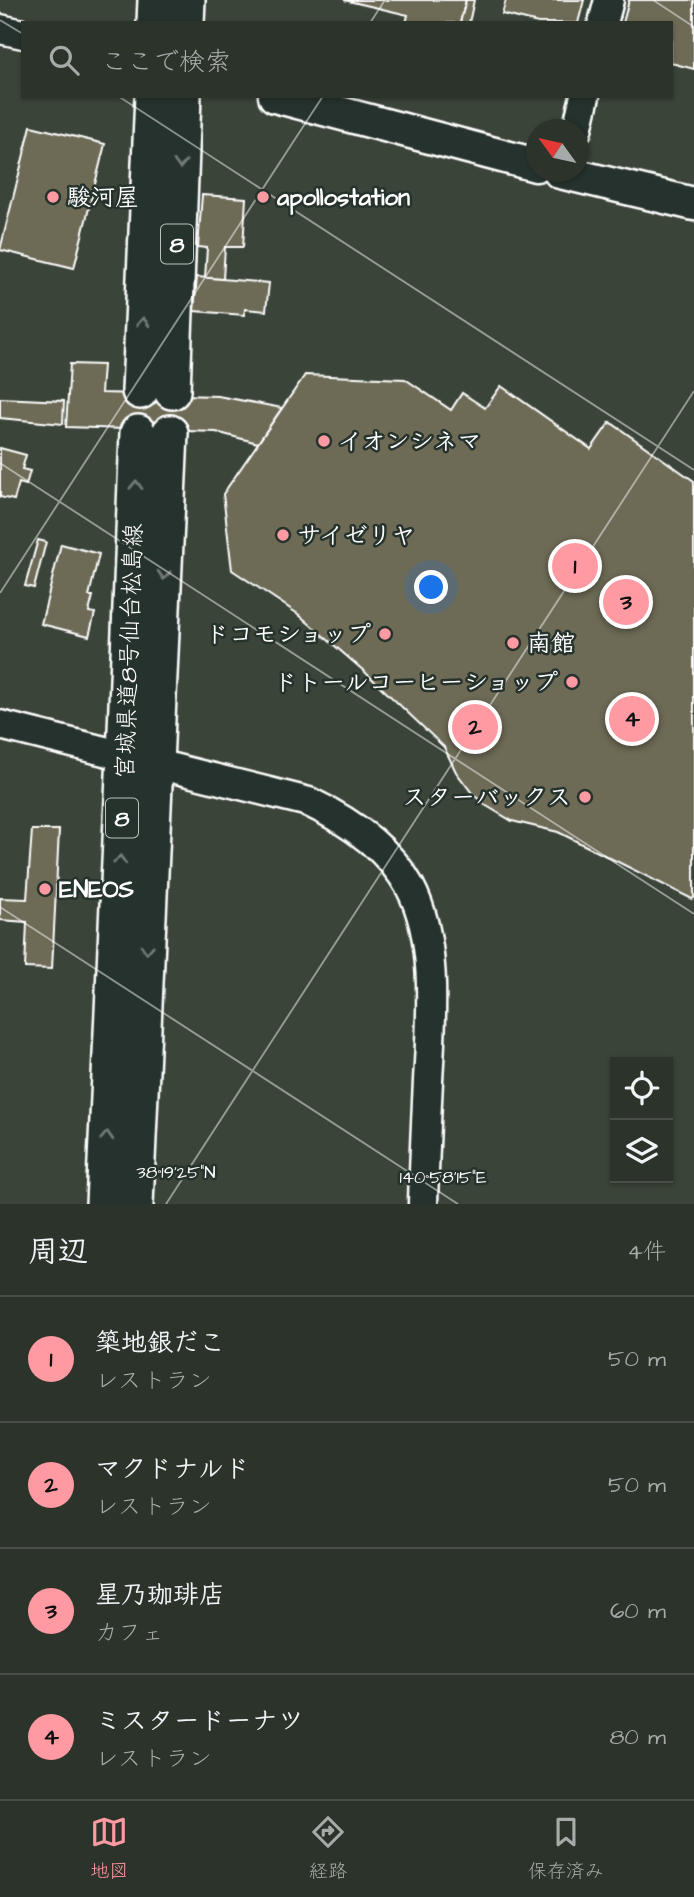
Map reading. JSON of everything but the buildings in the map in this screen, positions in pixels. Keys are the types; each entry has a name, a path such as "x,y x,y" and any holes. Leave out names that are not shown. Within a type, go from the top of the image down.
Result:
{"main road":[{"path":"155,21 156,0"},
{"path":"186,21 187,0"},
{"name":"8","path":"153,98 156,391 183,98"},
{"path":"283,98 526,162"},
{"path":"589,178 694,204"},
{"name":"宮城県道8号仙台松島線","path":"135,1204 141,759 154,433"},
{"name":"宮城県道8号仙台松島線","path":"104,1204 141,759"}],"street":[{"path":"604,21 609,0"},
{"path":"0,29 21,34"},
{"path":"580,119 585,98"},
{"path":"0,725 309,802 371,838 397,867 410,887 420,912 429,959 431,1023 423,1204"}],"place":[{"name":"駿河屋","path":"53,197"},
{"name":"apollostation","path":"263,197"},
{"name":"イオンシネマ","path":"324,441"},
{"name":"サイゼリヤ","path":"283,535"},
{"name":"築地銀だこ","path":"575,566"},
{"name":"星乃珈琲店","path":"626,602"},
{"name":"ドコモショップ","path":"385,634"},
{"name":"南館","path":"513,643"},
{"name":"ドトールコーヒーショップ","path":"572,682"},
{"name":"ミスタードーナツ","path":"632,719"},
{"name":"マクドナルド","path":"475,727"},
{"name":"スターバックス","path":"585,797"},
{"name":"ENEOS","path":"45,889"}]}
